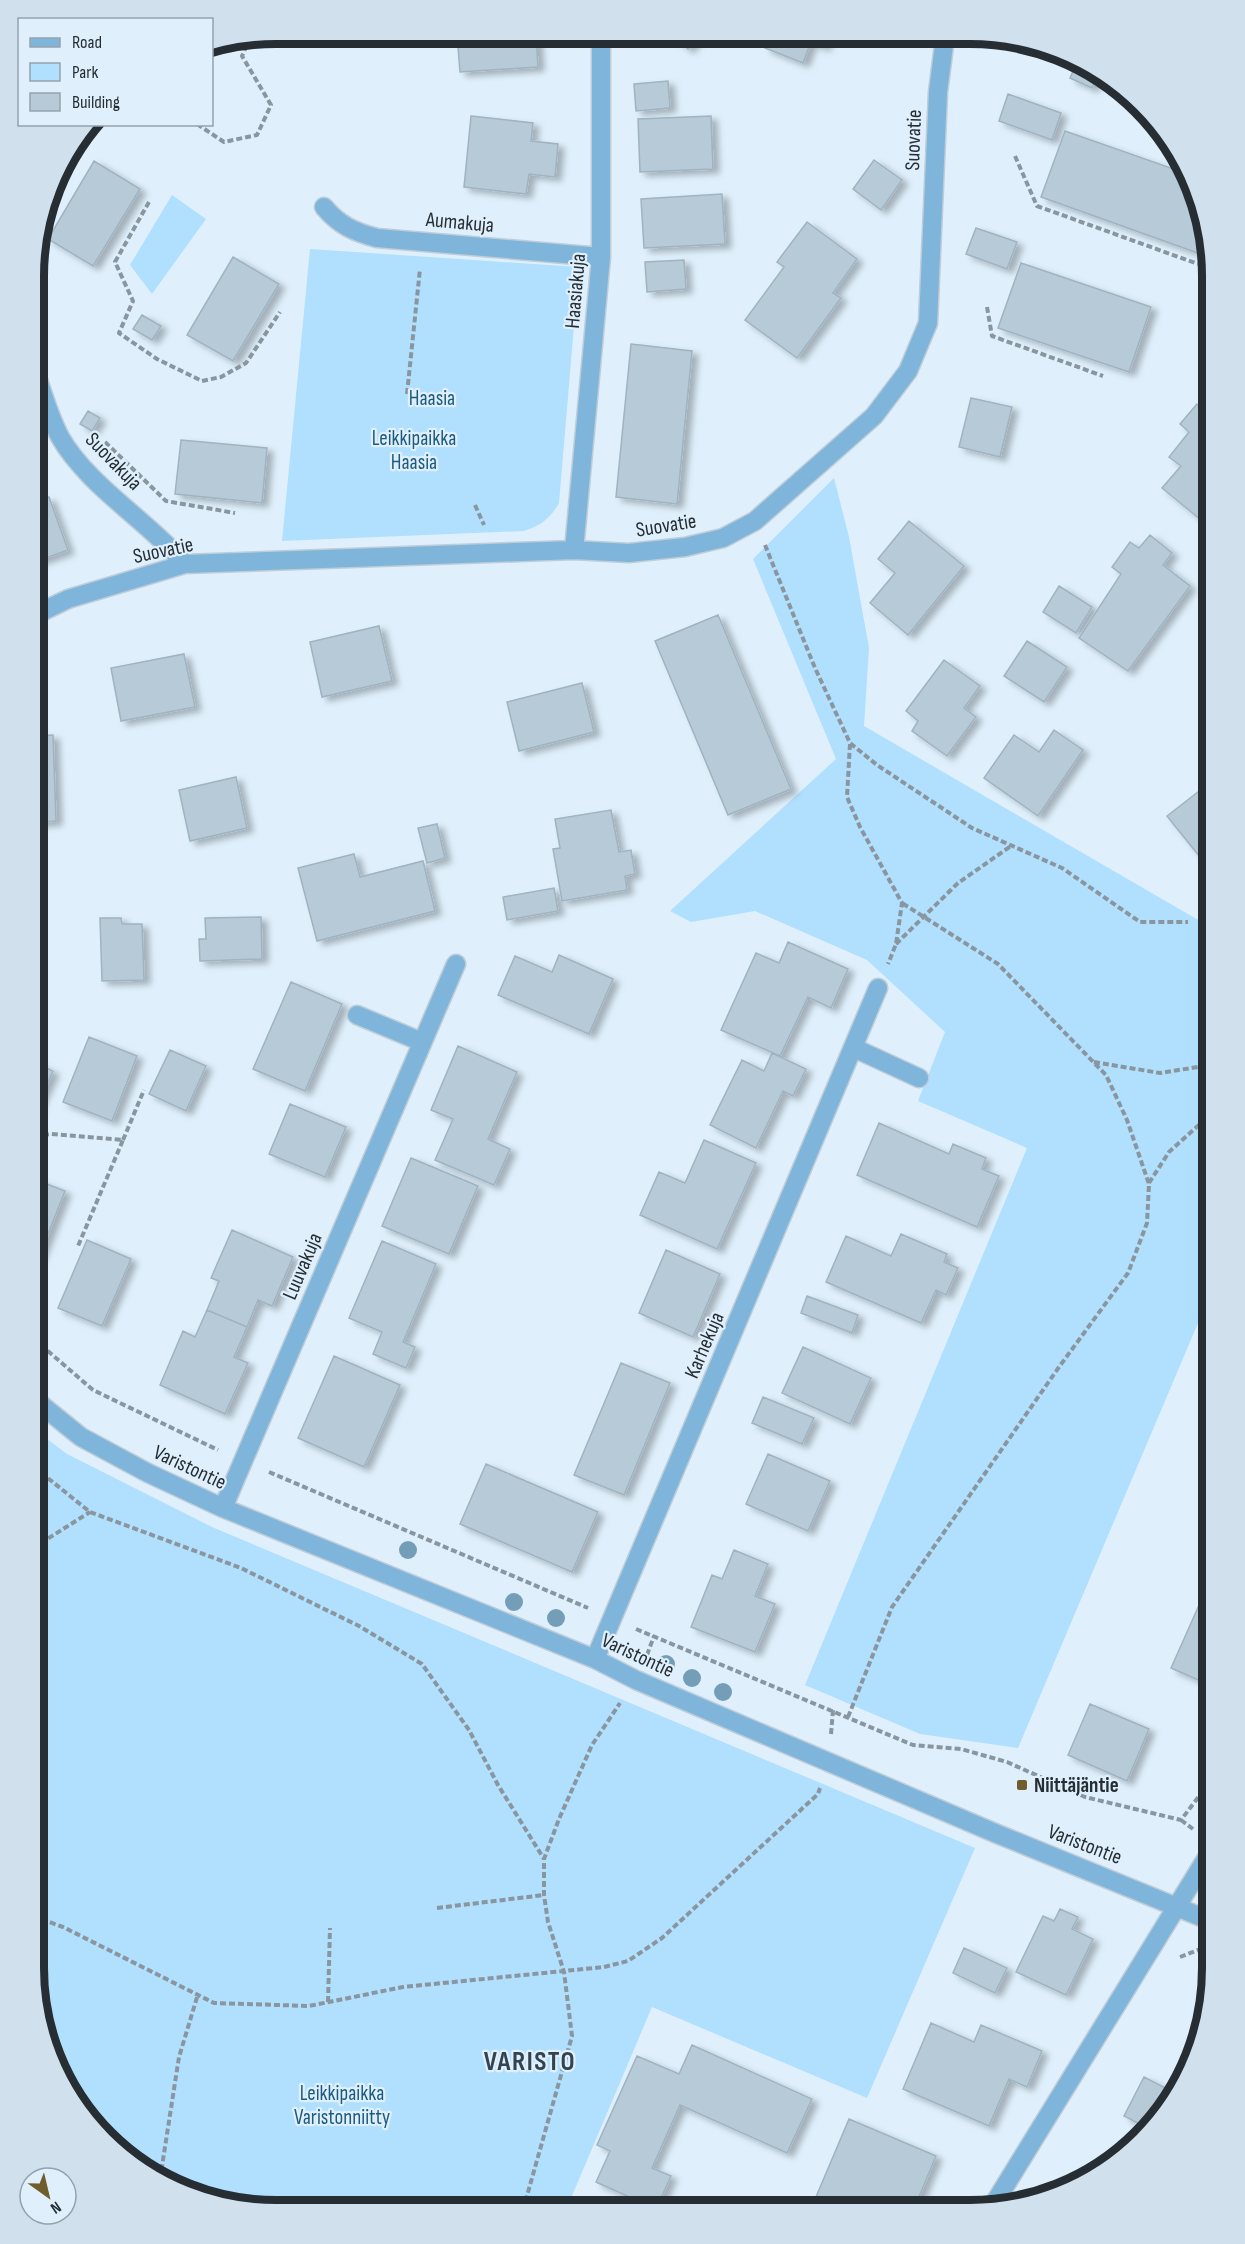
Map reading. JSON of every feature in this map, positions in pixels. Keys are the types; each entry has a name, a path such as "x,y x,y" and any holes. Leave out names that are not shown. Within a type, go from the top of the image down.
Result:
{"street":[{"name":"Haasiakuja","path":"574,550 602,257 601,43"},
{"name":"Suovatie","path":"44,611 68,599 185,564 574,550 629,554 685,547 723,538 755,521 874,416 908,371 928,323 938,92 944,43"},
{"name":"Aumakuja","path":"324,207 335,220 352,231 377,238 602,257"},
{"name":"Suovakuja","path":"44,395 60,437 85,468 166,543 185,564"},
{"name":"Luuvakuja","path":"223,1508 456,964"},
{"name":"Karhekuja","path":"594,1659 878,988"},
{"path":"357,1016 422,1042"},
{"path":"854,1048 919,1078"},
{"name":"Varistontie","path":"44,1407 81,1437 148,1473 223,1508 594,1659 636,1680 995,1833 1202,1917"},
{"path":"997,2199 1202,1866"}],"path":[{"path":"200,126 224,142 257,135 271,105 242,56 247,45"},
{"path":"1015,156 1037,206 1198,264"},
{"path":"149,202 115,262 133,301 118,333 158,359 202,381 221,377 246,363 280,312"},
{"path":"407,394 423,241"},
{"path":"987,307 992,336 1103,376"},
{"path":"105,442 166,501 235,513"},
{"path":"755,521 814,668 850,743 877,765 972,828 1062,868 1140,922 1188,922"},
{"path":"848,1717 892,1607 1059,1367 1128,1273 1148,1223 1149,1184 1127,1120 1106,1075 998,964 902,903 860,827 847,797 850,743"},
{"path":"896,944 958,883 1012,846"},
{"path":"878,988 896,944 902,903"},
{"path":"1093,1062 1160,1073 1202,1066"},
{"path":"78,1246 144,1090"},
{"path":"1149,1184 1169,1152 1202,1122"},
{"path":"44,1135 123,1140"},
{"path":"44,1475 90,1512 241,1568 359,1626 422,1664 469,1730 498,1785 544,1859"},
{"path":"44,1541 90,1512"},
{"path":"526,2200 572,2036 564,1972 548,1922 544,1895 544,1859 592,1744 636,1680 654,1636"},
{"path":"44,1920 63,1927 214,2003 246,2006 309,2006 403,1987 564,1972 628,1960 662,1938 818,1794 828,1762 833,1710"},
{"path":"437,1908 544,1895"},
{"path":"328,2002 330,1928"},
{"path":"161,2170 179,2057 198,1994"}],"green space":[{"path":"172,195 206,219 152,294 130,265"},
{"name":"Haasia","path":"310,249 579,267 559,503 540,524 524,531 282,541"},
{"path":"834,478 849,537 869,648 864,726 1202,922 1202,1314 1018,1748 920,1734 805,1685 1027,1148 918,1101 945,1032 867,960 755,911 691,922 670,911 836,759 753,559"},
{"name":"Leikkipaikka Varistonniitty","path":"44,1437 67,1454 212,1527 975,1848 867,2098 652,2007 570,2200 245,2199 215,2193 173,2177 134,2153 111,2133 91,2110 67,2071 51,2029 45,1999"}],"building":[{"path":"458,43 536,43 538,67 460,72"},
{"path":"681,43 693,43 688,49"},
{"path":"767,43 811,43 803,63 765,48"},
{"path":"814,43 825,43 824,47"},
{"path":"1074,68 1095,81 1092,88 1070,78"},
{"path":"668,81 670,108 636,111 634,84"},
{"path":"1008,94 1061,113 1052,140 999,121"},
{"path":"471,116 533,123 531,141 558,144 555,177 529,174 526,194 464,187"},
{"path":"711,116 713,169 640,172 638,119"},
{"path":"1065,131 1176,170 1194,215 1201,254 1041,197"},
{"path":"874,160 902,180 881,210 853,189"},
{"path":"94,161 140,189 93,266 48,239"},
{"path":"722,194 725,244 644,248 641,199"},
{"path":"807,222 857,259 833,293 841,298 797,358 745,320 784,267 777,262"},
{"path":"976,228 1017,242 1007,269 966,254"},
{"path":"233,257 279,284 233,361 187,335"},
{"path":"684,260 686,289 647,292 645,262"},
{"path":"1021,263 1151,307 1129,372 998,328"},
{"path":"142,315 161,326 152,340 133,329"},
{"path":"631,344 692,351 677,504 616,497"},
{"path":"971,398 1012,407 1000,457 959,447"},
{"path":"1197,404 1202,408 1201,520 1162,488 1181,466 1169,457 1189,432 1180,424"},
{"path":"88,411 100,418 92,431 80,424"},
{"path":"181,440 267,448 262,503 175,494"},
{"path":"49,497 68,550 44,559 44,499"},
{"path":"909,521 964,566 908,635 870,603 895,573 878,559"},
{"path":"1150,535 1172,553 1163,565 1190,586 1128,671 1079,638 1121,574 1112,567 1130,542 1139,548"},
{"path":"1059,586 1092,607 1076,633 1043,612"},
{"path":"718,615 791,789 728,815 655,641"},
{"path":"379,626 392,681 322,697 310,642"},
{"path":"1027,641 1067,667 1044,702 1004,676"},
{"path":"184,654 195,707 121,721 111,668"},
{"path":"944,660 980,686 964,708 976,717 947,756 912,731 918,721 906,711"},
{"path":"582,683 594,732 519,751 507,702"},
{"path":"1054,730 1083,750 1038,816 984,778 1014,735 1039,752"},
{"path":"44,735 53,735 56,821 44,822"},
{"path":"236,777 247,828 190,841 179,790"},
{"path":"1202,789 1202,860 1167,816"},
{"path":"611,810 619,852 631,850 635,874 625,876 627,890 562,901 553,849 560,848 555,819"},
{"path":"437,824 445,858 427,863 418,828"},
{"path":"354,854 360,877 423,861 435,911 317,941 298,868"},
{"path":"554,888 558,911 507,920 503,897"},
{"path":"261,917 262,959 200,961 199,939 206,939 205,918"},
{"path":"100,918 121,918 122,924 142,924 144,980 102,981"},
{"path":"788,942 848,969 831,1008 808,997 780,1056 721,1030 756,953 779,963"},
{"path":"559,955 613,979 589,1034 498,995 515,956 552,972"},
{"path":"291,982 342,1004 305,1091 253,1069"},
{"path":"89,1037 137,1056 112,1121 63,1102"},
{"path":"458,1046 517,1072 488,1139 510,1149 494,1185 435,1160 453,1119 431,1110"},
{"path":"170,1050 206,1066 186,1111 149,1094"},
{"path":"772,1053 806,1069 793,1096 783,1091 756,1148 710,1125 742,1060 764,1071"},
{"path":"44,1067 53,1071 44,1091"},
{"path":"290,1104 346,1127 325,1177 269,1154"},
{"path":"879,1123 949,1154 953,1144 986,1158 982,1169 999,1176 977,1227 857,1175"},
{"path":"704,1140 756,1163 717,1249 640,1215 659,1172 685,1183"},
{"path":"411,1158 478,1186 449,1254 382,1226"},
{"path":"44,1183 65,1191 44,1244"},
{"path":"232,1230 293,1257 272,1306 258,1300 247,1327 207,1310 219,1281 211,1278"},
{"path":"901,1234 947,1254 944,1262 958,1268 946,1295 936,1290 921,1323 826,1282 846,1236 891,1256"},
{"path":"87,1240 131,1259 102,1326 58,1308"},
{"path":"382,1241 436,1264 403,1342 415,1347 406,1368 373,1354 382,1332 349,1318"},
{"path":"666,1250 720,1274 693,1337 639,1313"},
{"path":"807,1296 858,1315 852,1333 801,1313"},
{"path":"207,1310 247,1327 234,1357 248,1363 225,1414 160,1385 183,1331 195,1337"},
{"path":"803,1347 871,1378 850,1424 782,1393"},
{"path":"334,1356 400,1385 364,1467 298,1438"},
{"path":"621,1363 670,1383 624,1495 574,1475"},
{"path":"763,1397 814,1418 802,1444 752,1423"},
{"path":"768,1454 830,1481 808,1531 746,1504"},
{"path":"486,1464 598,1512 572,1572 460,1524"},
{"path":"734,1550 768,1564 755,1596 775,1604 755,1652 691,1627 712,1575 722,1579"},
{"path":"1200,1603 1202,1604 1202,1682 1171,1668"},
{"path":"1090,1704 1149,1729 1127,1781 1068,1755"},
{"path":"1060,1909 1078,1917 1072,1929 1093,1939 1066,1995 1016,1972 1043,1916 1054,1921"},
{"path":"964,1948 1007,1968 995,1993 953,1973"},
{"path":"931,2023 974,2042 981,2025 1042,2051 1027,2087 1009,2079 989,2126 903,2089"},
{"path":"692,2045 812,2099 787,2153 680,2105 652,2168 671,2176 660,2200 636,2200 596,2182 610,2151 597,2145 637,2056 679,2074"},
{"path":"1144,2077 1167,2089 1141,2125 1124,2116"},
{"path":"849,2119 936,2156 918,2200 815,2200"}],"place":[{"name":"Niittäjäntie","path":"1022,1785"}],"district":[{"name":"VARISTO","path":"530,2061"}],"park label":[{"name":"Leikkipaikka Haasia","path":"414,450"}]}
